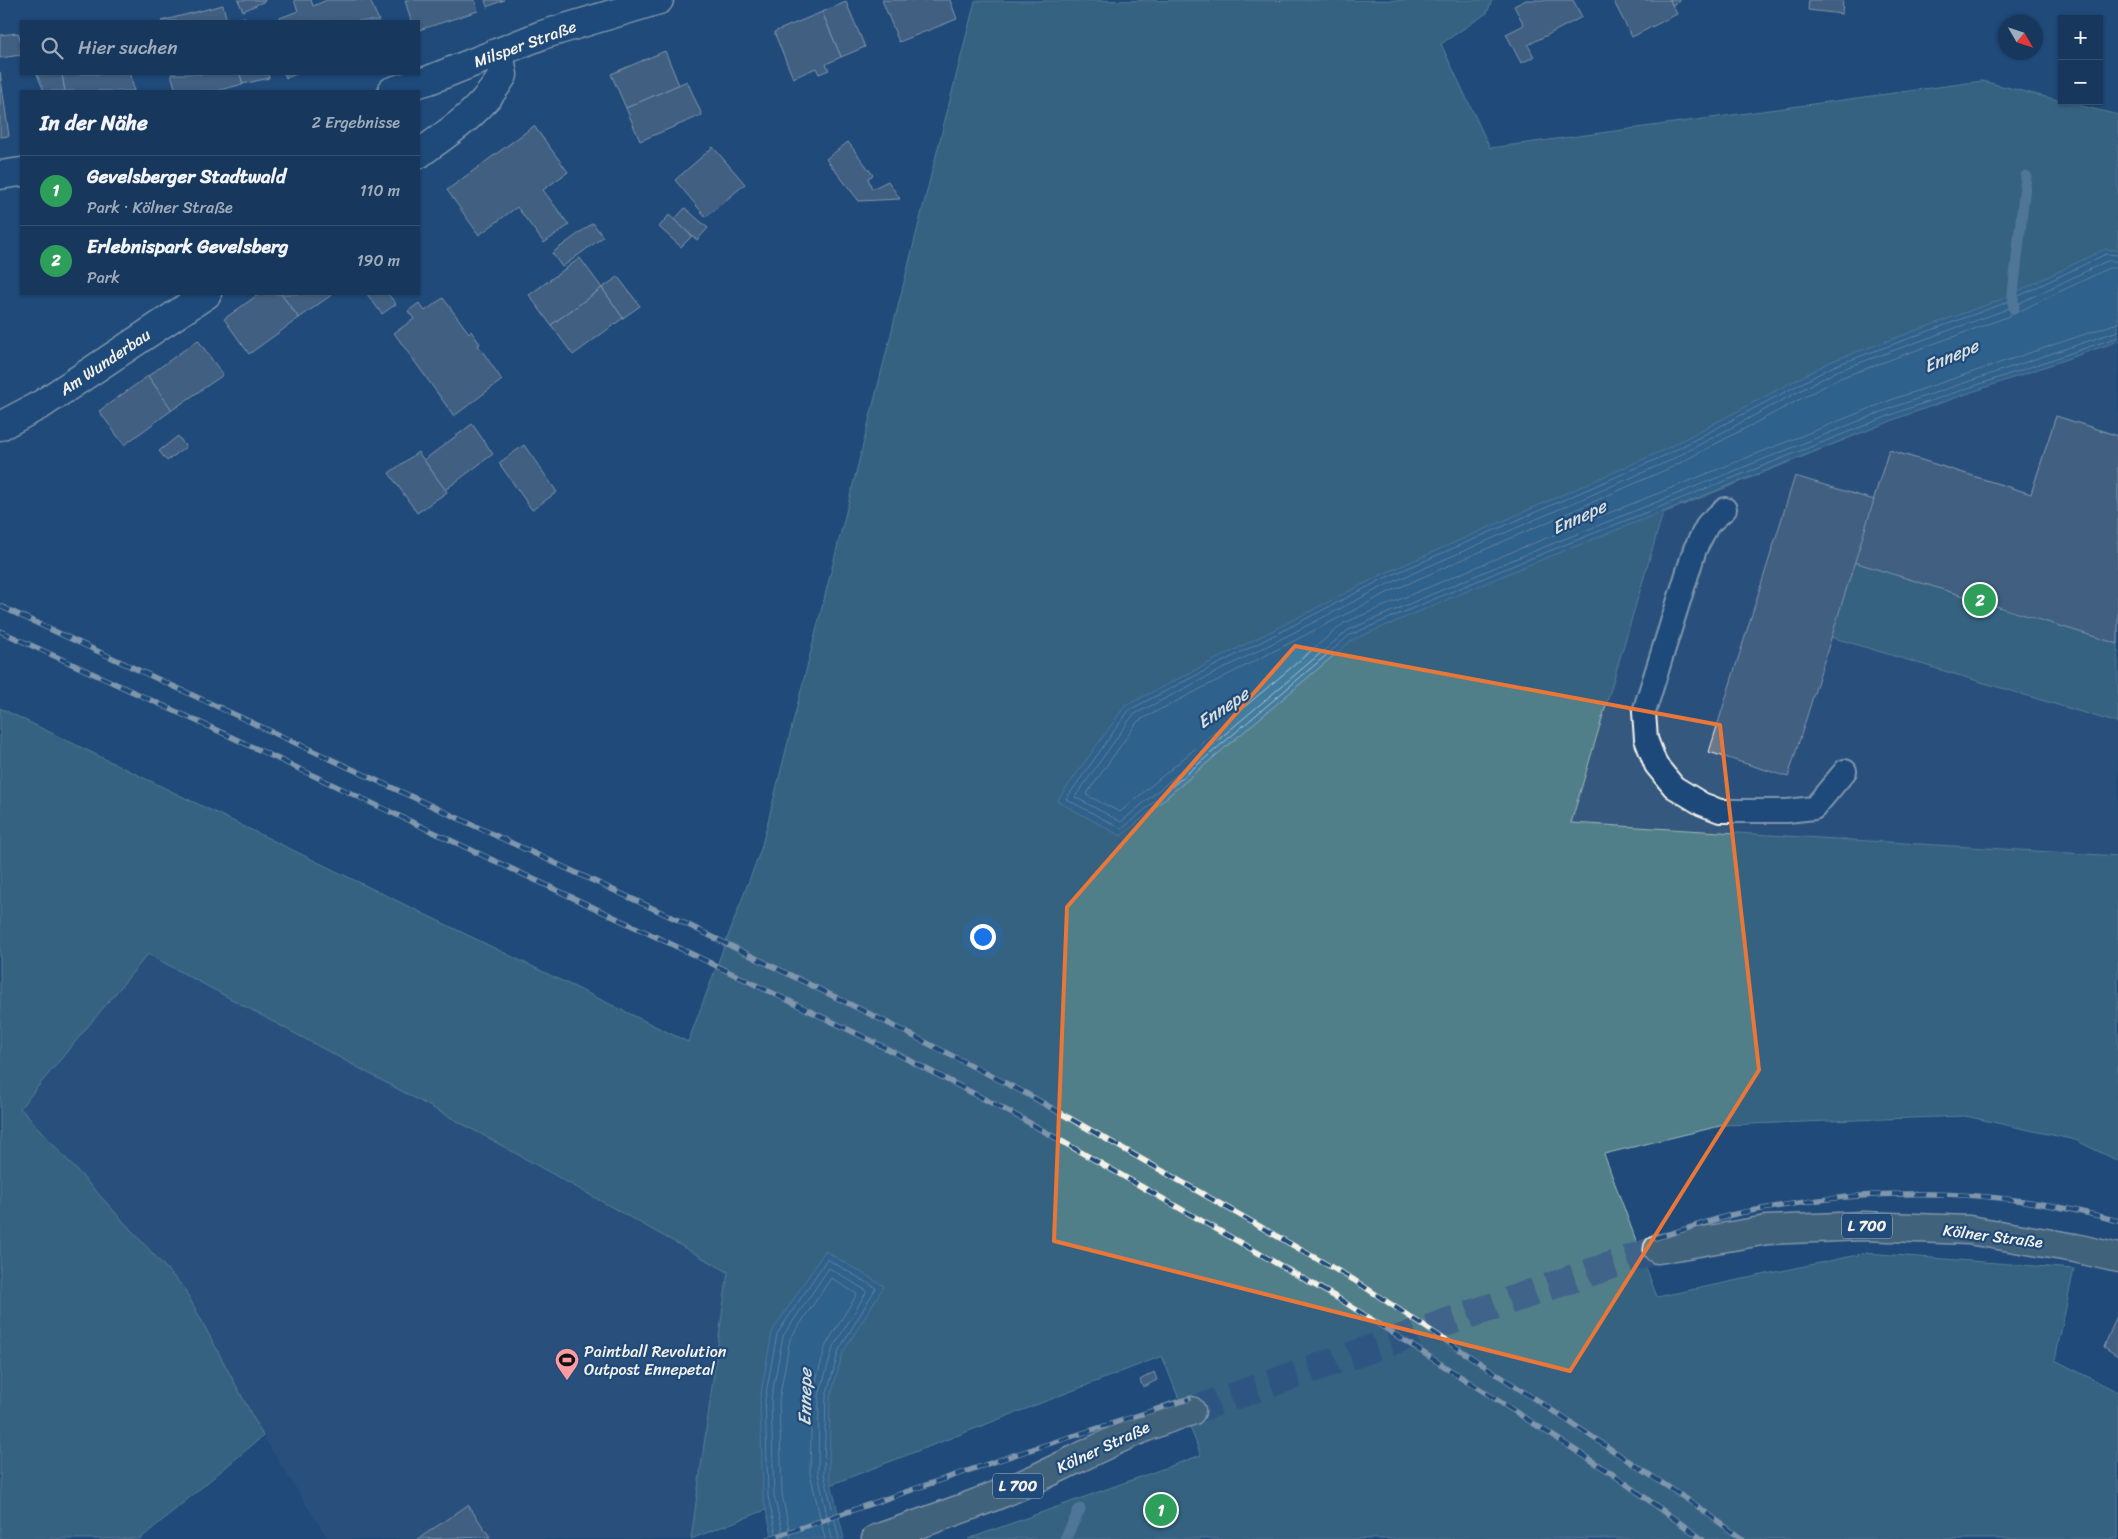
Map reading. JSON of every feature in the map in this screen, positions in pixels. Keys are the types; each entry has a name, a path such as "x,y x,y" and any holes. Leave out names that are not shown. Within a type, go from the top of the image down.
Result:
{"main road":[{"name":"Kölner Straße","path":"1658,1249 1767,1230 1863,1226 1969,1230 2076,1248 2118,1258"},
{"name":"Kölner Straße","path":"876,1539 959,1510 1037,1478 1155,1422 1191,1411"}],"street":[{"name":"Milsper Straße","path":"395,90 429,80 542,35 659,0"},
{"path":"420,153 466,120 490,97 503,75 498,52"},
{"path":"0,175 20,172"},
{"name":"Am Wunderbau","path":"0,426 42,404 206,295"}],"lane":[{"path":"1725,509 1708,524 1695,549 1644,712 1646,739 1656,765 1674,788 1702,804 1720,811 1787,811 1814,808 1845,771"}],"highlighted area":[{"path":"1295,646 1720,725 1759,1070 1570,1371 1054,1241 1067,907"}],"shaded area":[{"path":"2118,341 2118,856 1571,823 1663,513 1903,416"},
{"name":"Paintball Revolution Outpost Ennepetal","path":"148,954 481,1134 728,1272 691,1539 328,1539 263,1436 184,1288 20,1108"}],"green space":[{"path":"1492,0 1487,13 1441,44 1490,148 1982,81 2058,100 2058,105 2078,105 2118,115 2118,341 1903,416 1663,513 1571,823 2118,856 2118,1161 2075,1140 1965,1116 1724,1125 1604,1154 1657,1297 1867,1253 2074,1269 2055,1360 2118,1392 2118,1539 968,1539 1201,1455 1162,1356 691,1539 728,1272 481,1134 148,954 20,1108 184,1288 263,1436 140,1539 0,1539 0,708 688,1042 761,849 975,1"},
{"path":"2056,416 2118,436 2118,723 1831,637 1889,450 2031,494"}],"water":[{"name":"Ennepe","path":"2105,249 2118,250 2118,341 1903,416 1521,568 1352,640 1121,836 1057,801 1125,706 1381,575 1664,450 1832,361 2000,300"},
{"name":"Ennepe","path":"825,1251 884,1286 843,1352 830,1398 829,1473 844,1539 773,1539 763,1497 760,1399 772,1332"}],"building":[{"path":"238,0 265,0 265,1 243,11"},
{"path":"294,0 311,0 313,6 327,0 370,0 379,20 275,20 298,11"},
{"path":"405,0 475,0 478,11 420,30 420,20 411,20"},
{"path":"485,0 504,0 487,7"},
{"path":"882,0 950,0 957,19 899,42"},
{"path":"1526,0 1573,0 1582,17 1528,45 1534,57 1521,63 1506,34 1524,25 1514,6"},
{"path":"1613,0 1670,0 1677,14 1632,37"},
{"path":"1670,0 1681,0 1672,5"},
{"path":"1809,0 1843,0 1842,14 1808,10"},
{"path":"846,2 865,47 841,57 822,12"},
{"path":"223,5 227,20 165,20"},
{"path":"822,12 841,57 826,64 829,70 819,74 816,68 793,78 774,32"},
{"path":"245,17 246,20 232,20"},
{"path":"18,33 20,55 0,58 0,35"},
{"path":"665,51 679,85 626,108 611,74"},
{"path":"0,72 9,136 0,137"},
{"path":"37,75 62,75 65,90 44,90"},
{"path":"62,75 131,75 134,90 65,90"},
{"path":"171,75 240,75 243,84 220,90 176,90"},
{"path":"240,75 268,75 269,78 243,84"},
{"path":"687,81 702,115 640,141 626,108"},
{"path":"534,126 568,172 543,190 569,225 544,243 517,207 479,235 447,190"},
{"path":"848,142 873,175 868,178 872,189 888,181 900,199 859,201 826,159"},
{"path":"713,147 745,184 706,217 675,180"},
{"path":"685,208 708,228 697,240 674,220"},
{"path":"669,215 692,236 681,247 659,227"},
{"path":"593,223 603,237 562,267 552,253"},
{"path":"580,258 602,288 551,325 529,295"},
{"path":"618,277 640,306 623,318 602,288"},
{"path":"602,288 623,318 573,355 551,325"},
{"path":"258,295 282,295 299,318 249,354 224,319"},
{"path":"282,295 332,295 299,318"},
{"path":"368,295 389,295 396,304 382,314"},
{"path":"443,298 469,333 471,331 480,344 478,345 502,380 454,416 394,333 414,319 408,311 419,303 425,311"},
{"path":"198,340 223,375 172,410 148,376"},
{"path":"148,376 172,410 124,445 99,411"},
{"path":"2056,416 2118,436 2118,644 1854,562 1889,450 2031,494"},
{"path":"472,424 493,454 445,490 424,460"},
{"path":"178,436 186,447 167,461 159,451"},
{"path":"524,445 557,492 532,510 499,463"},
{"path":"418,452 447,492 417,513 389,473"},
{"path":"1795,476 1874,500 1788,777 1709,752"},
{"path":"2118,1313 2118,1356 2104,1347"},
{"path":"1154,1372 1157,1380 1143,1387 1140,1380"},
{"path":"468,1505 490,1537 418,1539"}],"waterway":[{"path":"2014,309 2013,294 2026,176"},
{"path":"1065,1539 1080,1509"}],"tunnel":[{"path":"1191,1411 1658,1249"}],"railway":[{"path":"0,606 678,920 880,1019 1027,1094 1354,1280 1697,1506 1742,1539"},
{"path":"0,631 225,734 669,943 870,1040 1019,1117 1341,1300 1614,1475 1702,1539"},
{"path":"1655,1238 1749,1211 1822,1200 1907,1194 1950,1194 1992,1197 2035,1203 2118,1221"},
{"path":"768,1539 1014,1455 1189,1399"}],"place":[{"name":"Erlebnispark Gevelsberg","path":"1980,600"},
{"name":"Paintball Revolution Outpost Ennepetal","path":"567,1381"},
{"name":"Gevelsberger Stadtwald","path":"1161,1510"}]}
